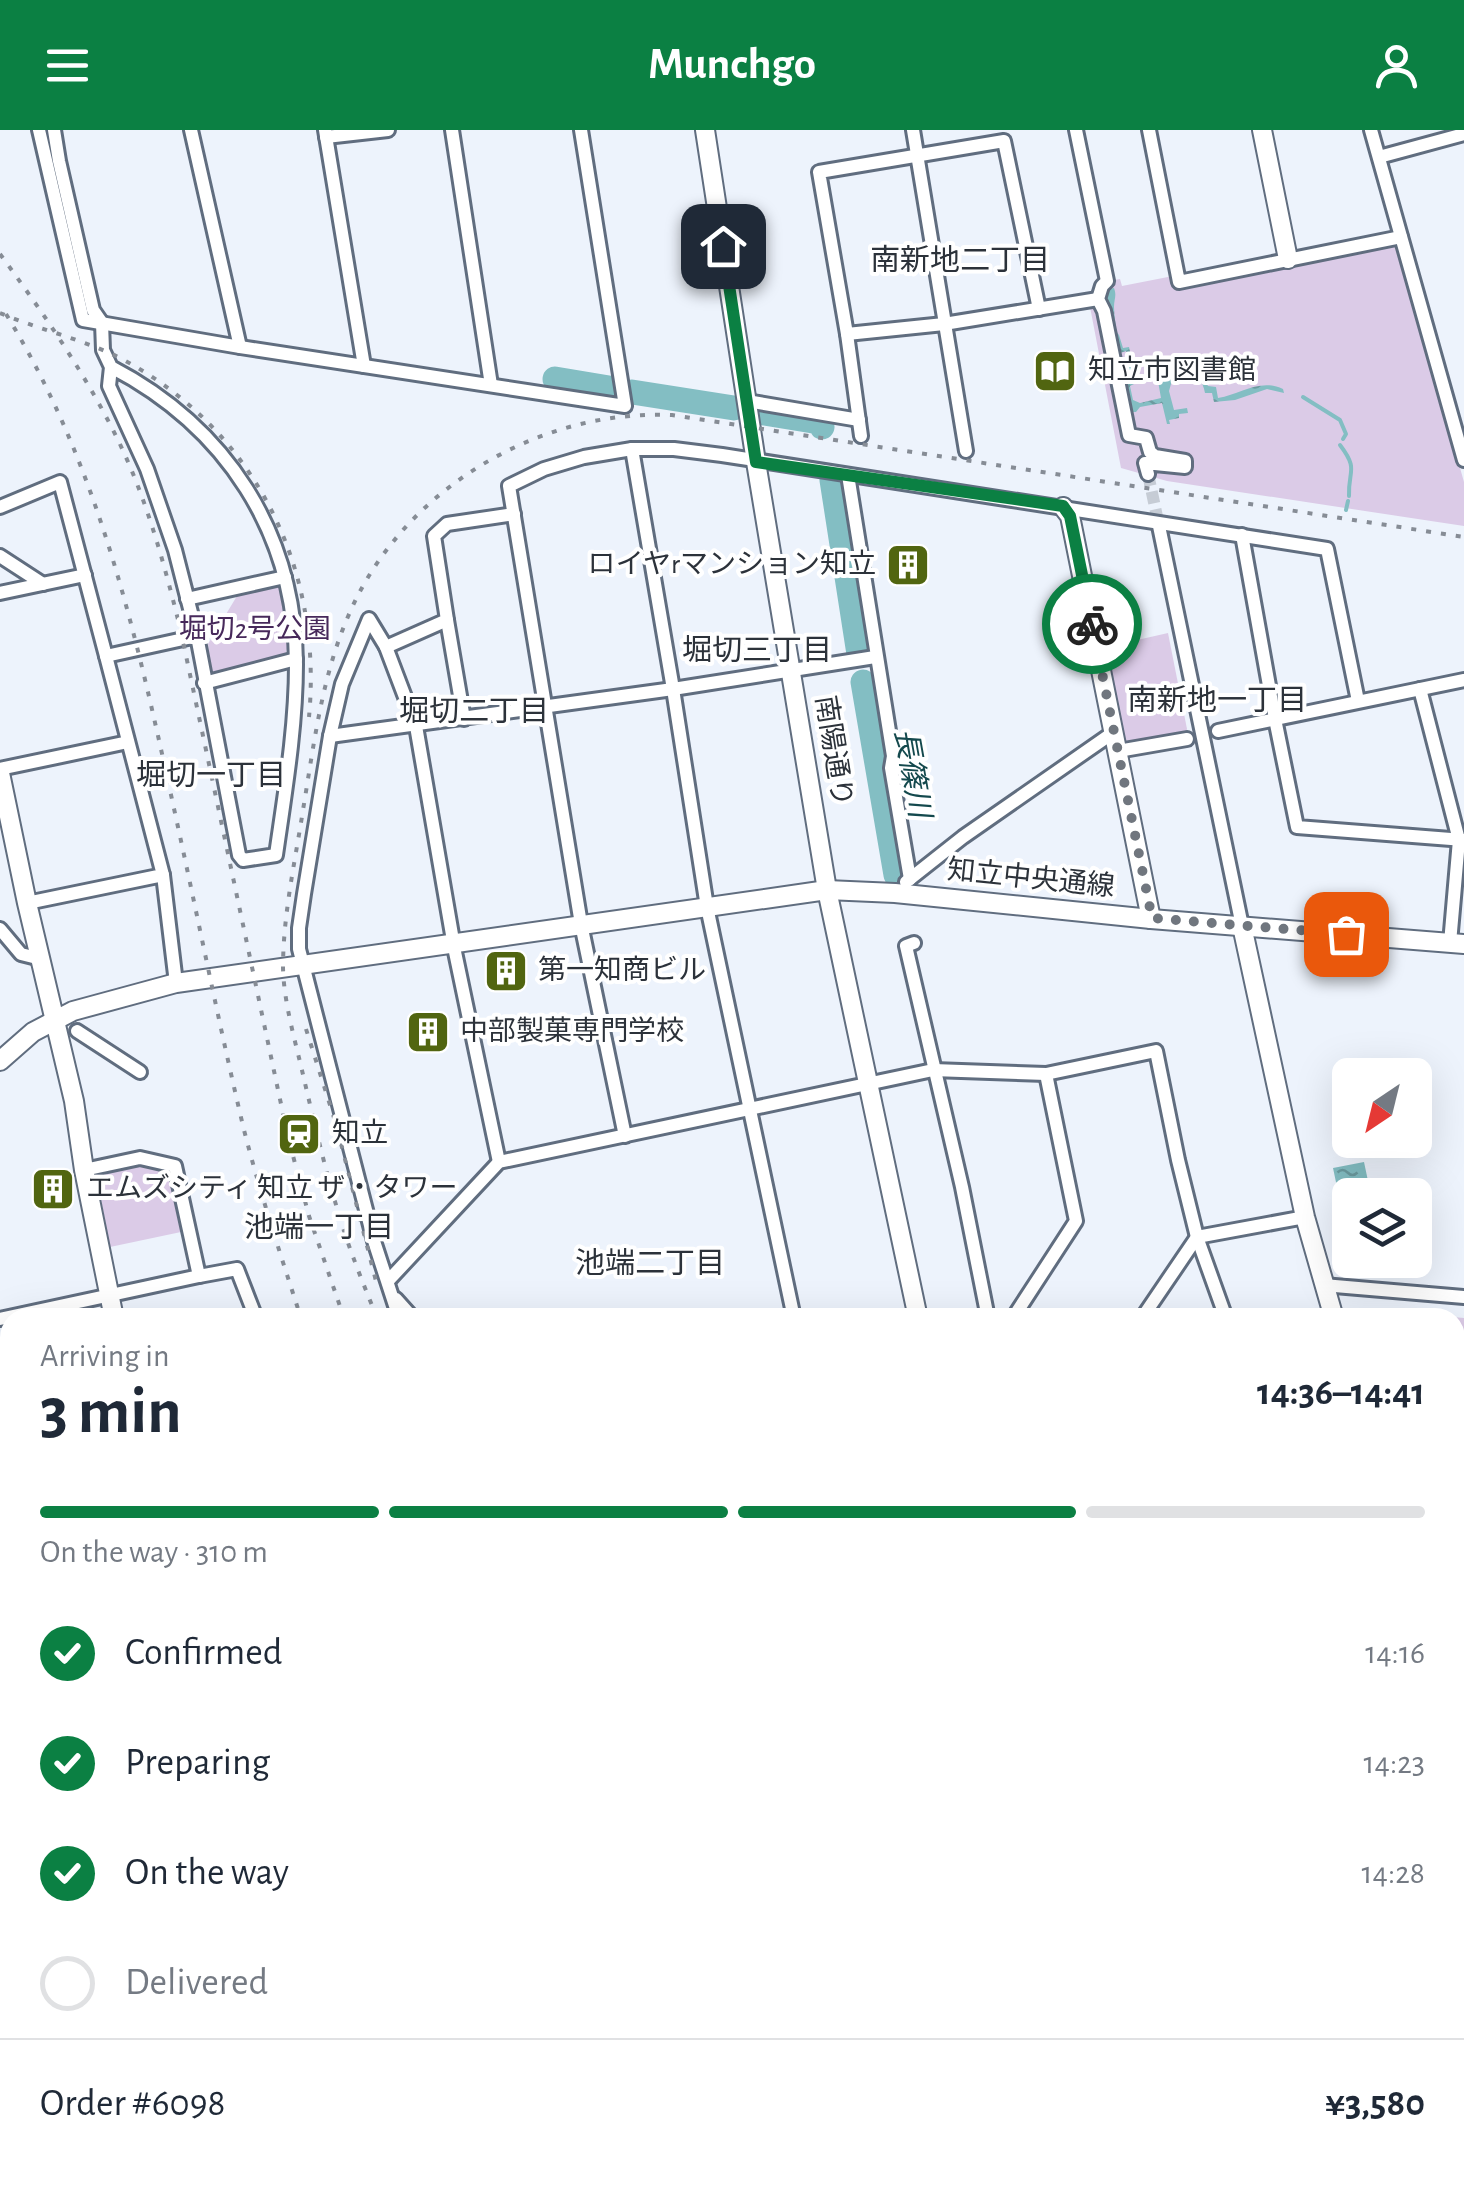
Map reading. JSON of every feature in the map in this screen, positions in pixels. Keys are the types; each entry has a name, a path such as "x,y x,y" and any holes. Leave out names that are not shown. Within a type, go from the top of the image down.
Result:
{"street":[{"path":"38,130 83,320 625,406 580,130"},
{"path":"54,130 93,310 102,324 103,350 111,366 109,386 146,469 175,550 197,636 239,854 244,860 276,855 290,752 296,660 285,577 268,525 234,469 195,424 144,384 111,366"},
{"path":"191,130 240,347"},
{"path":"364,366 325,134 388,130"},
{"path":"452,130 492,384"},
{"name":"南陽通り","path":"705,130 827,890 916,1308"},
{"path":"914,130 966,450"},
{"path":"1076,130 1108,281 1098,300 1104,311 1129,435 1146,438 1155,456 1185,461 1185,467 1146,463 1148,474"},
{"path":"1149,130 1180,282 1401,236"},
{"path":"1262,130 1288,259"},
{"path":"1372,130 1464,460"},
{"path":"1379,158 1464,134"},
{"path":"861,436 819,172 1004,140 1039,309"},
{"path":"847,334 944,324 1098,300"},
{"path":"747,401 859,420"},
{"path":"632,449 707,906 792,1308"},
{"path":"624,1136 581,924 509,486 544,469 584,457 632,449 674,449 1328,549 1358,700"},
{"path":"848,476 910,878"},
{"path":"0,507 60,482 163,875 176,983"},
{"path":"1063,506 1070,516 1152,918"},
{"path":"464,718 434,536 447,524 514,514"},
{"path":"1158,523 1305,1217 1331,1308"},
{"path":"1242,535 1297,827 1462,840"},
{"path":"0,556 43,584"},
{"path":"0,592 85,575"},
{"path":"187,599 285,577"},
{"path":"396,1308 374,1241 299,949 299,928 330,736 342,684 369,619 386,647 416,726 453,942 498,1162"},
{"path":"386,647 447,620"},
{"path":"106,656 197,636"},
{"path":"330,736 875,657"},
{"path":"204,683 296,660"},
{"path":"1218,731 1464,680"},
{"path":"1420,689 1462,840 1457,943"},
{"path":"892,893 963,837 1114,732"},
{"path":"1118,751 1187,739"},
{"path":"112,1308 74,1100 0,771 128,742"},
{"path":"27,902 163,875"},
{"name":"知立中央通線","path":"0,1061 33,1032 54,1020 176,983 827,890 1457,943"},
{"path":"2,935 21,954 41,960"},
{"path":"914,943 906,946 986,1308"},
{"path":"77,1030 140,1072"},
{"path":"390,1287 498,1162 933,1070 1046,1074 1156,1052 1197,1238 1222,1308"},
{"path":"1019,1308 1076,1221 1046,1074"},
{"path":"84,1170 140,1158 175,1166 199,1276"},
{"path":"1149,1308 1197,1238 1305,1217"},
{"path":"47,1308 237,1269 252,1308"},
{"path":"1323,1285 1464,1297"},
{"path":"390,1287 406,1308"}],"green space":[{"path":"1391,245 1398,249 1464,482 1464,526 1167,481 1121,468 1090,307 1096,283 1120,279 1122,286 1173,276 1176,290"},
{"name":"堀切2号公園","path":"275,583 280,586 287,622 284,658 211,675 208,644 240,591"},
{"path":"1168,633 1187,729 1185,734 1127,743 1123,741 1102,648"},
{"path":"140,1165 169,1171 181,1232 110,1247 97,1178 101,1172"}],"water":[{"path":"1114,288 1116,331 1123,348 1129,347 1133,364 1133,400 1140,403 1161,398 1156,370 1146,371 1144,365 1169,360 1172,368 1193,370 1208,386 1216,387 1218,398 1266,385 1283,389 1284,393 1267,389 1235,400 1214,402 1212,393 1205,393 1198,378 1184,374 1173,377 1169,391 1174,410 1187,408 1188,413 1179,414 1179,418 1167,424 1162,403 1131,412 1127,409 1129,356 1126,351 1120,353 1112,335 1110,305 1103,298 1104,290"},
{"path":"1364,1162 1367,1178 1335,1178 1333,1168"}],"waterway":[{"path":"555,379 615,389"},
{"path":"632,392 734,408"},
{"path":"1303,397 1340,420 1346,434 1343,439"},
{"name":"長篠川","path":"764,413 819,422 822,427"},
{"path":"1340,445 1351,465 1349,496"},
{"name":"長篠川","path":"832,480 859,654"},
{"path":"1346,510 1348,501"},
{"name":"長篠川","path":"863,682 896,875"}],"tunnel":[{"path":"1148,474 1159,526"}],"railway":[{"path":"0,254 100,405 124,452 152,528 181,632 288,1137 309,1216 341,1308"},
{"path":"0,313 122,359 169,389 209,424 243,464 271,509 291,557 304,608 310,662 309,717"},
{"path":"6,314 40,374 68,436 114,563 148,694 244,1130 298,1308"},
{"path":"373,1308 335,1201 294,1038 284,982 285,928 315,735 326,684 350,612 374,568 404,528 481,465 526,442 573,426 622,417 672,415 1464,537"},
{"path":"306,1029 336,1124 378,1289"}],"way so far":[{"path":"1092,624 1152,918 1346,934"}],"place":[{"name":"知立市図書館","path":"1055,371"},
{"name":"ロイヤrマンション知立","path":"908,565"},
{"name":"第一知商ビル","path":"506,971"},
{"name":"中部製菓専門学校","path":"428,1032"},
{"name":"知立","path":"299,1134"},
{"name":"エムズシティ 知立 ザ・タワー","path":"53,1189"}],"district":[{"name":"南新地二丁目","path":"960,261"},
{"name":"堀切三丁目","path":"757,651"},
{"name":"南新地一丁目","path":"1217,701"},
{"name":"堀切二丁目","path":"474,712"},
{"name":"堀切一丁目","path":"211,776"},
{"name":"池端一丁目","path":"319,1228"},
{"name":"池端二丁目","path":"650,1264"}],"route":[{"path":"723,246 756,462 1063,506 1070,516 1092,624"}]}
